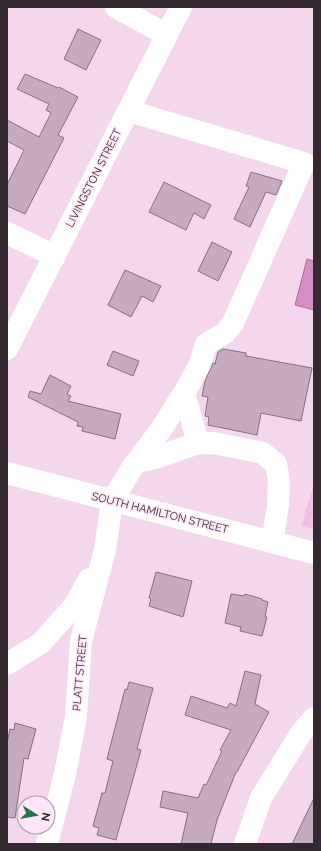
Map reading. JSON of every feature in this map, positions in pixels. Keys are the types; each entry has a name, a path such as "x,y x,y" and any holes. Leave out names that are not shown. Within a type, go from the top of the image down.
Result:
{"street":[{"path":"116,7 167,35"},
{"name":"LIVINGSTON STREET","path":"7,349 181,7"},
{"path":"112,501 184,393 200,364 206,344 225,333 233,323 304,163 129,111"},
{"path":"7,233 55,256"},
{"path":"184,393 198,443"},
{"path":"137,462 158,457 198,443 214,443 263,453 276,464 279,480 278,506 272,542"},
{"name":"SOUTH HAMILTON STREET","path":"7,473 314,553"},
{"name":"PLATT STREET","path":"47,844 65,774 76,717 81,641 105,550 112,501"},
{"path":"7,664 41,643 75,605 105,550"},
{"path":"245,844 261,798 300,733 314,718"}],"shaded area":[{"path":"307,259 314,261 314,310 295,305"},
{"path":"314,484 314,529 301,526"}],"building":[{"path":"78,29 101,40 86,70 64,59"},
{"path":"25,74 58,88 59,87 78,97 58,135 64,138 25,214 7,206 7,185 24,150 7,141 7,120 39,137 51,113 46,110 49,104 17,89"},
{"path":"251,172 282,181 276,195 266,192 250,227 234,219 249,187 246,186"},
{"path":"164,182 211,205 204,219 194,213 186,230 149,212"},
{"path":"212,242 232,252 218,281 198,271"},
{"path":"125,270 161,286 153,302 142,296 131,317 108,305"},
{"path":"223,349 246,353 246,356 312,368 301,421 261,413 257,435 208,425 209,417 205,416 208,397 202,396 205,381 213,363 215,364 218,352"},
{"path":"113,351 139,361 133,376 107,365"},
{"path":"50,375 71,386 67,394 71,396 68,401 121,414 115,439 82,431 83,427 77,426 78,422 28,397 30,391 41,394"},
{"path":"156,572 192,581 183,617 149,606 151,599 149,598"},
{"path":"231,594 244,596 245,594 268,602 265,617 267,617 262,636 240,631 241,627 225,623"},
{"path":"245,671 261,675 255,704 269,712 236,772 217,820 211,844 181,844 188,813 160,807 163,791 198,798 204,784 206,785 209,779 222,751 220,750 231,730 185,715 191,696 227,708 230,703 236,706"},
{"path":"129,682 153,688 137,749 141,750 116,840 97,835 99,828 93,826 102,793 105,793 113,761 107,759 125,689 127,690"},
{"path":"15,723 36,729 28,759 24,758 18,795 16,795 15,818 7,817 7,743 10,729 14,730"},
{"path":"314,798 314,844 292,844"}]}
